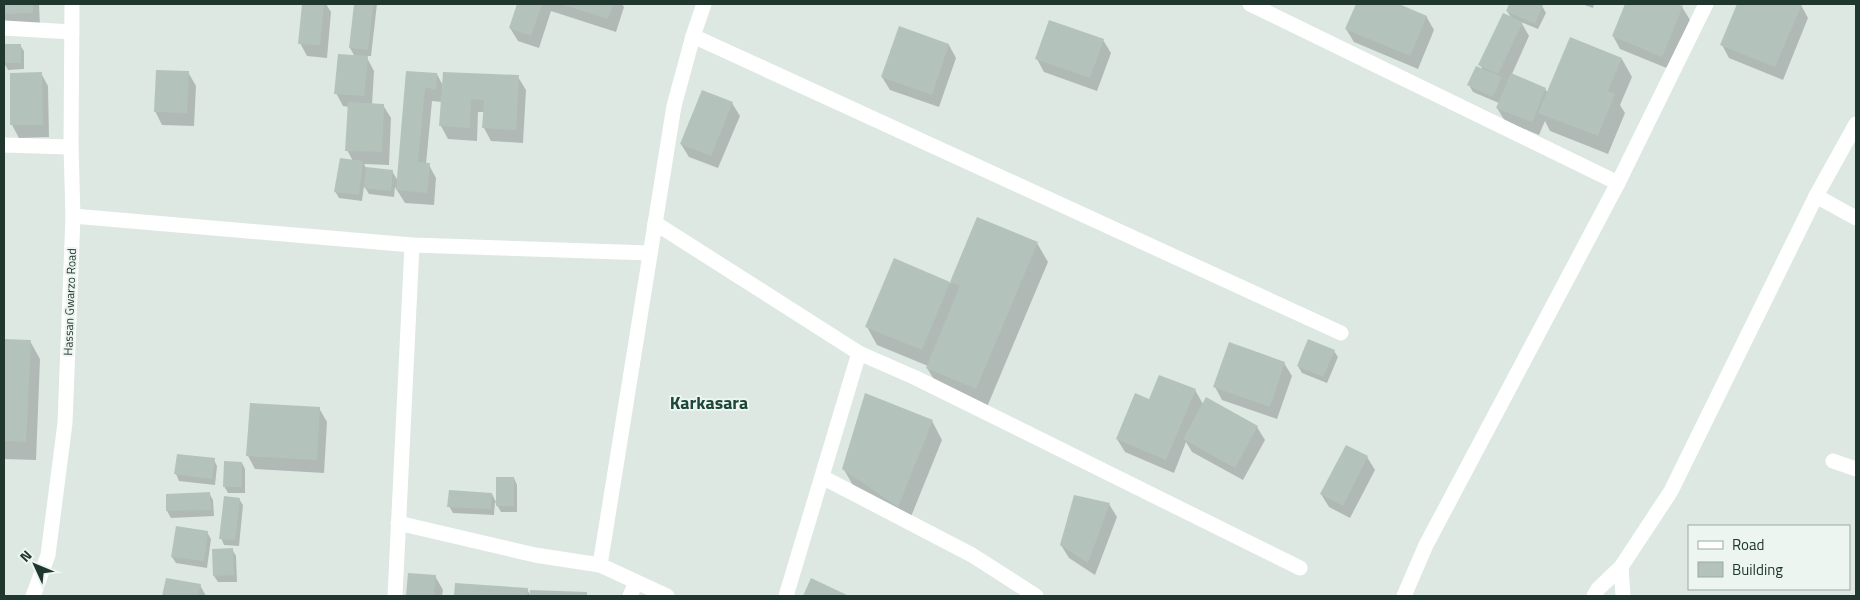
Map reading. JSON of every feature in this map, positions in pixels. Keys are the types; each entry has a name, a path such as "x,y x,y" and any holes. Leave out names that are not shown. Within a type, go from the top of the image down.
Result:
{"street":[{"name":"Hassan Gwarzo Road","path":"33,596 48,555 65,423 73,216 70,147 72,4"},
{"path":"600,565 674,106 693,36 704,4"},
{"path":"1250,4 1618,183"},
{"path":"1404,596 1426,545 1618,183 1706,4"},
{"path":"4,28 72,32"},
{"path":"693,36 1341,333"},
{"path":"1594,596 1598,589 1621,567 1671,491 1816,196 1856,124"},
{"path":"4,145 70,147"},
{"path":"1816,196 1856,218"},
{"path":"73,216 412,245 650,253"},
{"path":"655,223 859,353 916,378 1300,568"},
{"path":"395,596 412,245"},
{"path":"786,596 859,353"},
{"path":"1833,461 1856,469"},
{"path":"822,477 972,556 1036,596"},
{"path":"398,523 535,555 600,565 666,596"},
{"path":"1621,567 1623,596"},
{"path":"630,596 636,582"}],"building":[{"path":"4,4 33,4 33,13 4,14"},
{"path":"302,4 324,4 320,45 298,44"},
{"path":"354,4 373,4 368,50 349,48"},
{"path":"517,4 542,4 531,36 509,28"},
{"path":"560,4 613,4 608,19"},
{"path":"1356,4 1399,4 1427,16 1410,56 1345,29"},
{"path":"1509,4 1543,5 1535,24 1506,11"},
{"path":"1625,4 1678,4 1683,6 1662,57 1612,36"},
{"path":"1737,4 1802,4 1775,67 1720,45"},
{"path":"1503,13 1523,22 1498,74 1478,65"},
{"path":"1049,20 1104,39 1090,78 1035,59"},
{"path":"899,26 949,44 932,95 881,77"},
{"path":"1570,37 1622,58 1608,91 1615,94 1598,136 1538,113"},
{"path":"4,44 21,44 21,63 4,63"},
{"path":"338,54 368,56 364,96 334,94"},
{"path":"1476,66 1502,77 1493,97 1467,85"},
{"path":"156,70 189,71 187,113 154,112"},
{"path":"406,71 437,73 436,89 425,88 418,162 430,163 427,193 396,190"},
{"path":"42,72 43,125 10,125 10,73"},
{"path":"443,72 519,75 516,130 482,128 484,100 471,99 470,128 439,126"},
{"path":"1511,73 1546,88 1532,122 1496,108"},
{"path":"702,90 733,102 711,156 680,144"},
{"path":"348,102 384,104 382,152 345,151"},
{"path":"340,158 363,161 359,195 334,192"},
{"path":"366,167 393,170 391,191 364,188"},
{"path":"977,217 1038,242 976,389 926,368 960,286 950,282"},
{"path":"894,258 950,282 922,350 865,327"},
{"path":"4,339 31,340 26,442 4,441"},
{"path":"1308,339 1335,350 1323,377 1297,366"},
{"path":"1229,342 1285,362 1270,407 1213,387"},
{"path":"1159,375 1196,389 1166,460 1116,439 1135,393 1149,399"},
{"path":"865,393 933,420 898,507 842,469"},
{"path":"1206,397 1258,426 1235,468 1183,439"},
{"path":"250,403 320,407 317,460 246,456"},
{"path":"1346,445 1368,456 1343,506 1320,494"},
{"path":"177,454 215,458 212,479 174,474"},
{"path":"224,461 242,462 242,487 223,487"},
{"path":"496,477 514,477 514,506 496,506"},
{"path":"449,490 492,493 491,509 447,507"},
{"path":"210,492 211,510 166,511 166,494"},
{"path":"1074,495 1110,503 1088,563 1060,545"},
{"path":"224,496 240,498 235,540 219,539"},
{"path":"176,526 208,531 204,561 171,557"},
{"path":"233,548 234,575 213,576 212,549"},
{"path":"408,573 436,575 434,596 406,596"},
{"path":"166,578 201,584 198,596 162,596"},
{"path":"811,578 849,596 803,596"},
{"path":"455,583 528,588 527,596 454,596"},
{"path":"530,590 587,592 587,596 530,596"}],"district":[{"name":"Karkasara","path":"709,403"}]}
